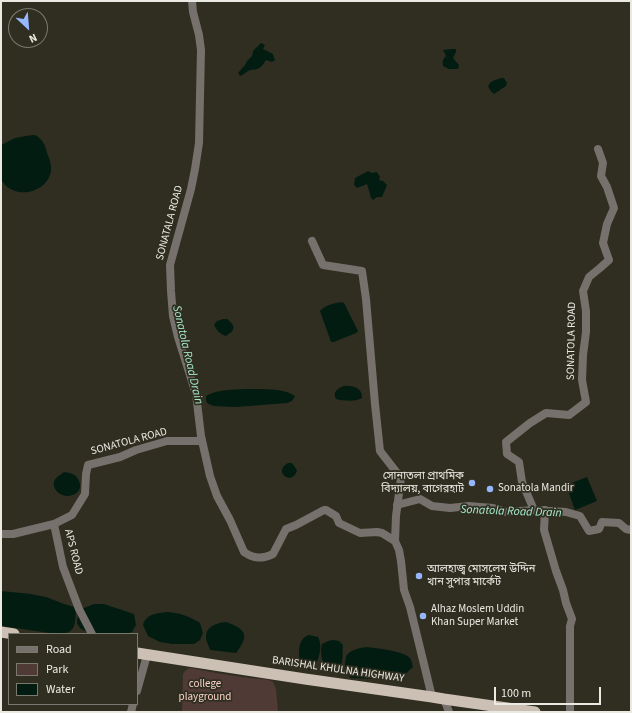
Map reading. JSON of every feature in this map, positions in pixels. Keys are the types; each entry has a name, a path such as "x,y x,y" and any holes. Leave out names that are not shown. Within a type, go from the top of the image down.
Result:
{"highway":[{"name":"BARISHAL KHULNA HIGHWAY","path":"142,654 535,712"}],"street":[{"name":"SONATALA ROAD","path":"192,1 201,50 199,143 191,189 170,265 173,316 196,394 202,441 210,476 217,496 230,520 244,552 260,558 273,554 286,529 324,510 336,516 339,523 360,534 377,532 382,533 395,541"},
{"name":"SONATOLA ROAD","path":"534,510 522,482 519,462 507,454 506,442 530,423 546,413 569,415 586,402 582,380 586,325 586,311 583,291 589,277 609,260 603,243 607,224 614,208 607,187 601,176 603,163 598,149"},
{"path":"312,241 323,265 362,271 380,451 401,478 395,541 399,550 404,590 410,607 432,697"},
{"name":"SONATOLA ROAD","path":"54,524 72,515 85,494 88,465 120,457 136,450 167,441 202,441"},
{"path":"398,505 420,499 432,506 450,508 469,506 493,508 506,512 534,510 566,512 580,516 589,531 599,529 602,522 619,523 626,530 631,530"},
{"path":"546,510 544,530 572,619 570,626 570,712"},
{"name":"APS ROAD","path":"1,534 13,534 54,524 63,567 79,609 91,633"},
{"path":"138,684 142,654"},
{"path":"444,699 449,712"}],"green space":[{"name":"college playground","path":"190,668 242,677 264,679 273,682 276,689 278,712 182,712 183,674"}],"water":[{"path":"261,43 265,45 263,49 273,54 275,60 272,62 266,60 258,68 249,70 240,76 238,73 252,56 253,51"},
{"path":"456,49 453,58 459,65 458,69 449,69 443,66 443,60 446,56 443,50"},
{"path":"504,78 507,83 506,86 494,94 490,91 489,85 490,83"},
{"path":"32,135 37,136 44,144 50,162 51,171 48,179 43,185 36,189 29,192 13,190 6,186 1,179 1,145 15,138"},
{"path":"368,171 372,173 377,172 380,177 379,180 383,181 387,185 382,197 377,197 373,200 367,184 357,188 354,185 355,178"},
{"path":"342,302 344,303 358,331 331,342 320,311 327,306"},
{"path":"227,319 234,328 232,332 226,336 219,332 214,325 217,321"},
{"path":"344,386 350,386 359,390 362,398 349,401 336,399 335,392"},
{"path":"246,389 279,390 291,393 295,396 292,401 287,403 236,407 213,406 207,403 206,400 206,396 215,392"},
{"path":"288,463 292,463 297,470 295,475 288,478 283,474 282,470"},
{"path":"64,472 73,474 79,481 79,490 71,496 61,494 54,486 54,481"},
{"path":"587,477 597,501 575,510 566,485"},
{"path":"1,591 46,597 76,608 74,627 66,633 50,633 1,626"},
{"path":"94,604 104,604 134,614 136,625 132,632 129,633 90,633 81,629 77,624 79,613 84,608"},
{"path":"167,612 184,615 200,623 203,633 200,640 194,644 172,644 160,642 148,636 143,625 144,621 149,616"},
{"path":"226,622 238,627 244,633 243,642 236,653 210,650 207,642 206,633 208,630 216,624"},
{"path":"309,635 318,637 320,648 319,657 314,668 308,670 301,666 299,648 302,640"},
{"path":"333,640 339,641 343,645 341,666 339,669 331,669 326,666 322,658 322,644"},
{"path":"366,647 402,653 410,658 413,667 402,677 377,679 351,678 346,670 346,657 352,651"}],"place":[{"name":"সোনাতলা প্রাথমিক বিদ্যালয়, বাগেরহাট","path":"472,483"},
{"name":"Sonatola Mandir","path":"490,489"},
{"name":"আলহাজ্ব মোসলেম উদ্দিন খান সুপার মার্কেট","path":"419,576"},
{"name":"Alhaz Moslem Uddin Khan Super Market","path":"423,616"}],"water label":[{"name":"Sonatola Road Drain","path":"187,355"},
{"name":"Sonatola Road Drain","path":"511,512"}]}
